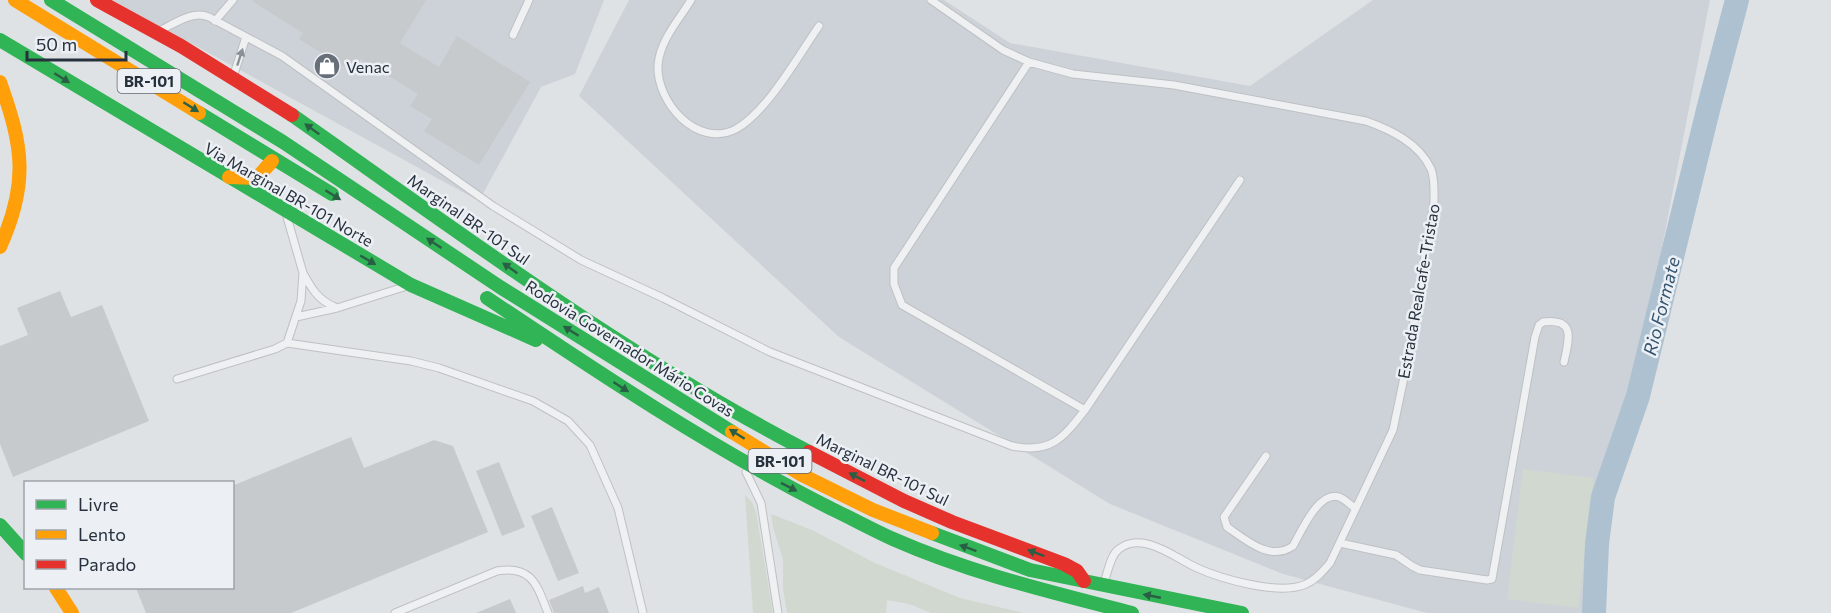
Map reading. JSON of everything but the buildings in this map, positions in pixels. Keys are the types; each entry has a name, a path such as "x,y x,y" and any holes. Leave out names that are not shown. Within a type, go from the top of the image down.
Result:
{"main road":[{"name":"BR-101","path":"15,0 339,198"},
{"name":"Rodovia Governador Mário Covas","path":"51,0 284,142 500,287 802,474 873,510 970,549 1030,570 1242,613"},
{"name":"Marginal BR-101 Sul","path":"97,0 281,106 547,294 673,374 798,446 896,497 952,522 1064,564 1077,571 1084,582"},
{"name":"Via Marginal BR-101 Norte","path":"0,39 227,177 411,285 572,356"},
{"path":"0,82 17,134 20,173 17,198 9,229 0,247"},
{"path":"281,106 285,140"},
{"path":"227,177 257,178 272,161"},
{"name":"BR-101","path":"475,290 628,392 771,478 893,539 966,567 1132,613"},
{"path":"0,525 24,552"},
{"path":"1028,586 1101,613"},
{"path":"57,589 72,613"}],"lane":[{"path":"215,21 232,0"},
{"path":"513,35 529,0"},
{"path":"691,0 664,42 658,66 665,98 681,118 707,133 721,134 735,129 751,118 766,102 819,26"},
{"name":"Estrada Realcafe-Tristao","path":"931,0 1003,50 1029,63 1073,74 1174,85 1366,121 1390,129 1422,154 1431,169 1434,182 1434,202 1407,363 1393,430 1330,563 1309,583 1298,588 1283,589 1250,584 1199,569 1158,547 1140,544 1124,546 1114,554 1103,586"},
{"path":"156,32 193,15 201,14 282,56 494,206 581,260 770,352 1012,446 1027,449 1040,448 1054,443 1067,433 1085,410 1240,180"},
{"path":"233,77 246,37"},
{"path":"1029,63 894,268 894,284 902,305 1085,410"},
{"path":"286,212 303,273 316,295 323,302 336,308"},
{"path":"287,343 301,301 303,273"},
{"path":"296,317 336,308 411,285"},
{"path":"1340,543 1396,555 1420,570 1492,579 1539,324 1543,322 1564,325 1568,328 1570,336 1564,362"},
{"path":"177,380 275,349 287,343 411,361 439,368 532,401 568,421 590,445 618,508 643,613"},
{"path":"1266,456 1224,517 1227,527 1258,548 1276,552 1293,546 1318,504 1328,497 1340,497 1355,508"},
{"path":"740,459 761,503 778,613"},
{"path":"395,613 497,571 510,569 521,571 531,578 548,613"}],"shaded area":[{"path":"112,0 604,0 575,74 541,87 479,201"},
{"path":"629,0 944,0 1010,43 1250,86 1373,0 1710,0 1591,613 1427,613 1283,574 1110,504 839,337 579,96"},
{"path":"1523,469 1594,478 1578,608 1507,599"},
{"path":"745,495 752,502 756,512 773,613 753,613"},
{"path":"771,514 812,530 875,563 960,598 1024,613 931,613 909,604 887,600 886,613 787,613 783,588 783,560"}],"waterway":[{"name":"Rio Formate","path":"1594,613 1597,544 1603,497 1638,396 1737,0"}],"traffic: fast":[{"path":"51,0 283,142 500,287 732,432"},
{"path":"0,40 411,285 536,340"},
{"path":"199,113 332,194"},
{"path":"292,115 609,335 741,415 809,452"},
{"path":"487,298 613,382 699,435 787,485 878,532 981,572 1132,613"},
{"path":"0,525 24,552"},
{"path":"932,533 1030,570 1242,613"}],"traffic: slow":[{"path":"15,0 199,113"},
{"path":"0,82 14,126 20,164 15,203 0,247"},
{"path":"229,177 257,178 272,161"},
{"path":"732,432 802,475 873,510 932,533"},
{"path":"57,589 72,613"}],"traffic: jam":[{"path":"97,0 181,46 292,115"},
{"path":"809,452 904,501 952,522 1064,564 1077,571 1084,581"}],"place":[{"name":"Venac","path":"327,66"}]}
